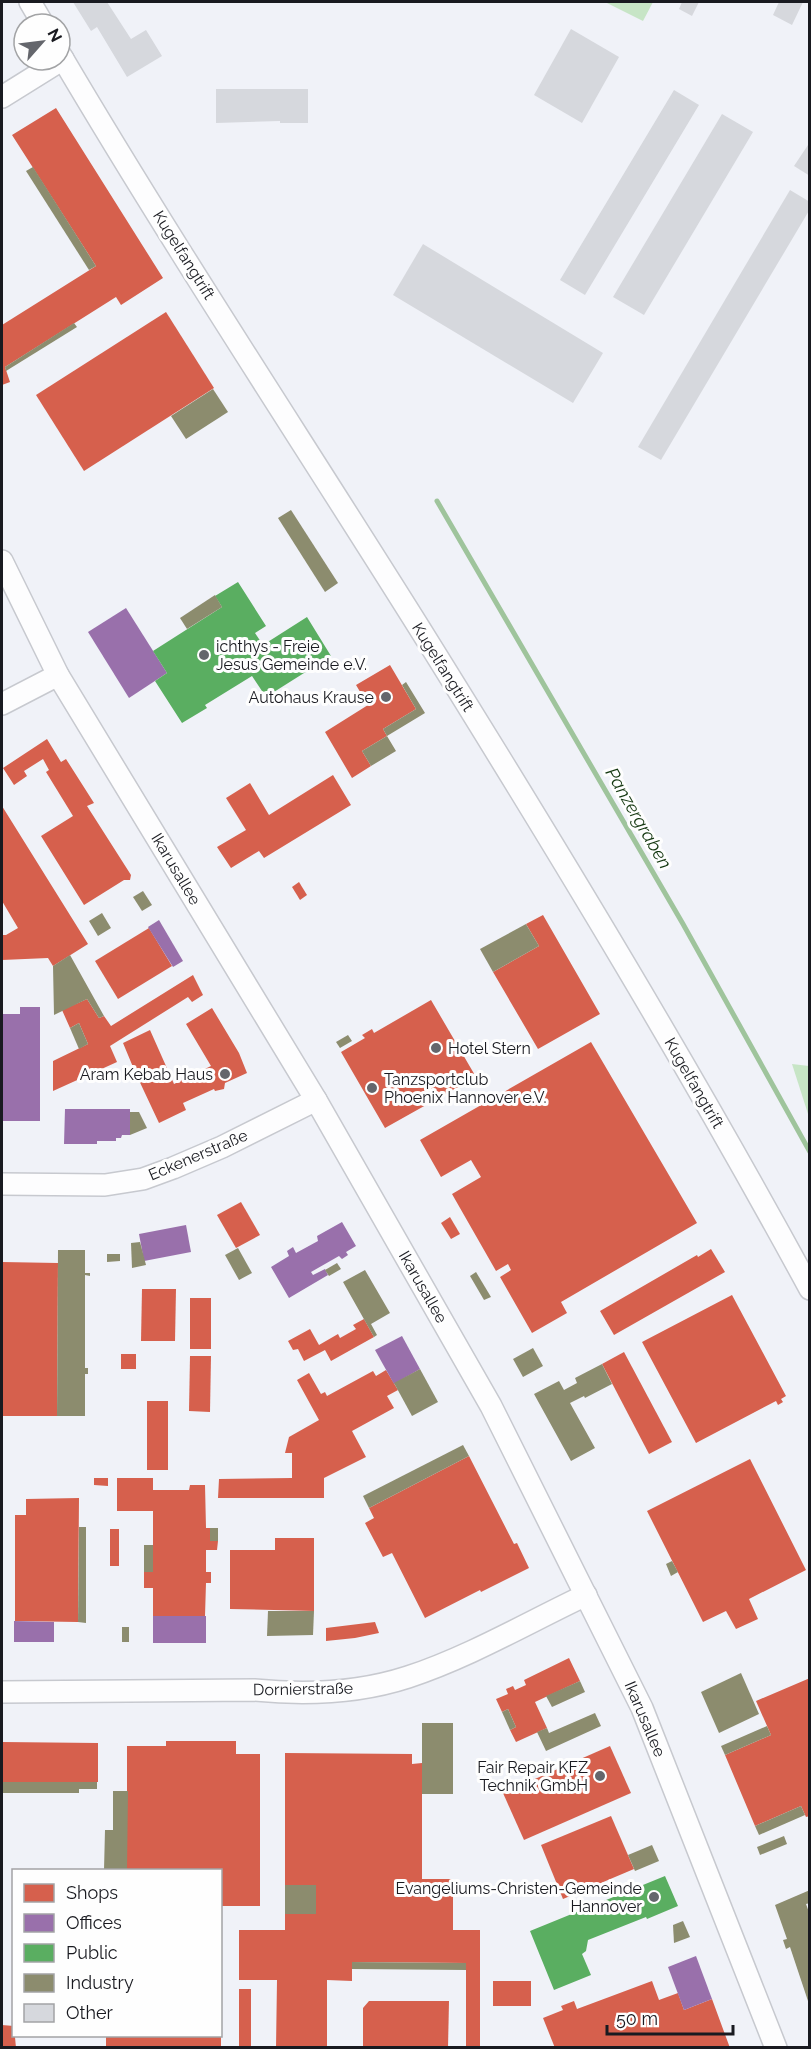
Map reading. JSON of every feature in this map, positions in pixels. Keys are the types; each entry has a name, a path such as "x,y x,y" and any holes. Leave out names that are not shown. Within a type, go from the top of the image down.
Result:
{"street":[{"path":"2,97 39,72"},
{"name":"Kugelfangtrift","path":"72,72 194,273 600,921 681,1058 810,1290"},
{"name":"Ikarusallee","path":"2,561 58,675 316,1100 491,1406 642,1708 776,2048"},
{"path":"2,704 58,675"},
{"name":"Eckenerstraße","path":"2,1184 105,1185 143,1179 222,1147 316,1100"},
{"name":"Dornierstraße","path":"2,1692 254,1690 275,1692 356,1689 407,1677 447,1662 586,1595"}],"green space":[{"path":"605,2 653,2 643,21"},
{"path":"792,1064 809,1066 809,1117"}],"building: Shops":[{"path":"56,108 163,278 121,305 116,297 5,367 10,382 2,385 2,325 96,266 12,135"},
{"path":"166,312 214,388 84,471 36,395"},
{"path":"390,665 416,709 383,729 387,736 362,751 371,766 352,778 325,732 368,705 356,685"},
{"path":"47,739 61,762 66,759 94,803 87,806 131,875 130,880 124,880 84,905 41,836 73,816 46,772 49,770 43,759 24,771 27,776 14,785 3,768"},
{"path":"333,775 351,805 264,858 259,851 231,868 217,847 246,830 226,798 250,783 269,815"},
{"path":"2,806 88,944 53,966 48,958 2,960 2,935 18,928 2,901"},
{"path":"299,882 307,895 300,900 292,887"},
{"path":"543,915 600,1014 538,1049 493,972 539,946 526,924"},
{"path":"149,928 172,966 118,999 95,961"},
{"path":"193,975 203,995 192,1002 188,997 110,1046 117,1062 53,1091 53,1061 88,1044 79,1023 70,1028 62,1010 87,999 99,1018 104,1016 111,1026"},
{"path":"431,1000 476,1077 385,1128 341,1052 365,1038 362,1035 372,1029 374,1033"},
{"path":"212,1008 239,1053 247,1073 225,1083 224,1089 215,1091 214,1089 183,1103 186,1110 159,1123 136,1074 133,1075 130,1068 133,1067 123,1043 150,1030 174,1084 211,1066 186,1024"},
{"path":"591,1042 697,1223 561,1302 567,1313 532,1333 500,1277 511,1270 508,1264 496,1271 452,1194 481,1177 471,1160 441,1177 420,1140"},
{"path":"241,1202 260,1235 236,1248 217,1215"},
{"path":"450,1217 460,1234 451,1239 441,1223"},
{"path":"711,1249 725,1272 614,1335 600,1311"},
{"path":"2,1262 58,1263 57,1416 2,1416"},
{"path":"142,1289 176,1289 175,1341 141,1341"},
{"path":"732,1295 786,1396 778,1405 776,1401 696,1443 642,1342"},
{"path":"190,1298 211,1298 211,1349 190,1349"},
{"path":"364,1319 374,1337 331,1361 325,1350 304,1361 298,1349 293,1350 288,1341 310,1329 319,1345 338,1334 340,1338 356,1329 353,1325"},
{"path":"532,1352 537,1361 522,1369 517,1360"},
{"path":"624,1352 672,1442 649,1454 602,1364"},
{"path":"121,1354 136,1354 136,1369 121,1369"},
{"path":"190,1356 211,1356 210,1412 189,1411"},
{"path":"386,1370 398,1390 387,1396 394,1408 352,1431 366,1457 324,1478 324,1498 218,1498 219,1479 292,1478 292,1453 285,1453 289,1437 319,1420 297,1380 309,1373 321,1394 325,1392 327,1396 373,1371 376,1376"},
{"path":"147,1401 168,1401 168,1470 147,1470"},
{"path":"469,1456 514,1544 517,1543 529,1568 425,1618 392,1553 383,1557 365,1523 374,1518 369,1508"},
{"path":"750,1459 806,1570 749,1599 758,1619 736,1629 726,1611 703,1622 647,1511"},
{"path":"94,1478 108,1478 108,1486 94,1485"},
{"path":"117,1478 153,1478 153,1490 189,1490 190,1485 205,1485 206,1528 210,1528 210,1541 218,1541 217,1550 206,1550 206,1572 211,1572 211,1583 206,1583 205,1616 153,1616 153,1588 144,1588 144,1572 153,1572 153,1511 117,1511"},
{"path":"79,1498 78,1622 15,1621 15,1515 26,1515 26,1499"},
{"path":"110,1529 119,1529 119,1566 110,1566"},
{"path":"275,1538 314,1538 314,1611 230,1609 230,1550 275,1550"},
{"path":"375,1622 379,1633 326,1641 326,1628"},
{"path":"569,1658 580,1681 535,1702 547,1728 516,1742 510,1730 516,1727 508,1709 502,1712 496,1699 508,1694 506,1689 513,1686 515,1690 526,1685 524,1680"},
{"path":"810,1678 810,1816 806,1817 801,1806 755,1826 725,1755 771,1735 756,1701"},
{"path":"166,1741 236,1741 236,1754 260,1754 260,1906 222,1906 222,1869 127,1869 127,1746 166,1746"},
{"path":"2,1742 98,1743 98,1782 2,1782"},
{"path":"610,1746 631,1793 524,1840 503,1793"},
{"path":"285,1753 412,1754 412,1764 422,1763 422,1879 453,1879 453,1930 480,1930 480,2048 466,2048 466,1963 352,1962 352,1981 327,1980 327,2048 276,2048 277,1980 239,1980 239,1930 285,1930 285,1914 316,1914 316,1885 285,1885"},
{"path":"611,1816 634,1869 563,1899 541,1845"},
{"path":"493,1981 531,1981 531,2006 493,2006"},
{"path":"652,1981 659,2000 678,1993 684,2010 712,1999 730,2048 555,2048 543,2018 563,2010 561,2006 574,2001 577,2009"},
{"path":"239,1989 251,1989 251,2048 239,2048"},
{"path":"369,2001 449,2001 448,2048 363,2048 363,2008"},
{"path":"2,2025 12,2026 12,2037 15,2037 16,2048 2,2048"},
{"path":"106,2037 221,2037 221,2048 106,2048"}],"building: Offices":[{"path":"126,608 167,673 129,698 88,632"},
{"path":"159,920 183,961 173,967 148,927"},
{"path":"20,1007 40,1007 40,1121 2,1121 2,1014 20,1014"},
{"path":"65,1109 130,1109 130,1135 122,1135 121,1138 116,1138 116,1141 97,1141 97,1144 64,1144"},
{"path":"342,1222 356,1246 346,1252 348,1255 342,1259 339,1256 311,1272 313,1275 325,1269 328,1275 289,1298 271,1267 289,1256 287,1251 293,1247 296,1253 318,1241 317,1236"},
{"path":"186,1225 191,1252 144,1261 139,1234"},
{"path":"402,1336 420,1369 394,1384 375,1350"},
{"path":"153,1616 206,1616 206,1643 153,1643"},
{"path":"14,1621 54,1622 54,1642 14,1642"},
{"path":"696,1956 712,1999 684,2010 668,1967"}],"building: Public":[{"path":"238,582 266,626 255,633 263,645 307,617 331,656 266,697 252,676 205,705 207,708 182,723 155,681 167,673 153,651 222,607 215,596"},
{"path":"665,1876 678,1906 588,1940 586,1951 582,1954 591,1975 554,1990 530,1931"}],"building: Industry":[{"path":"33,167 96,266 89,270 26,171"},
{"path":"74,323 77,327 6,371 5,367"},
{"path":"213,389 228,412 186,439 171,416"},
{"path":"291,510 338,583 325,592 278,518"},
{"path":"215,595 222,607 187,629 180,618"},
{"path":"406,682 425,713 387,736 383,729 416,709 402,685"},
{"path":"387,736 396,751 371,766 362,751"},
{"path":"143,891 152,905 142,911 133,897"},
{"path":"102,913 111,928 98,936 89,921"},
{"path":"526,924 539,946 493,972 480,949"},
{"path":"70,955 104,1016 99,1018 87,999 54,1015 53,966"},
{"path":"79,1023 88,1044 79,1049 70,1028"},
{"path":"348,1035 352,1041 340,1048 336,1042"},
{"path":"130,1112 139,1112 147,1128 130,1135"},
{"path":"140,1242 146,1265 132,1268 131,1243"},
{"path":"238,1248 252,1273 239,1280 225,1255"},
{"path":"58,1250 85,1250 85,1273 90,1273 90,1276 85,1275 85,1368 88,1368 88,1374 85,1374 85,1416 57,1416"},
{"path":"107,1254 120,1254 120,1261 107,1262"},
{"path":"337,1263 341,1269 329,1276 325,1270"},
{"path":"365,1270 390,1313 371,1324 377,1335 374,1337 343,1282"},
{"path":"476,1272 491,1297 484,1300 470,1276"},
{"path":"533,1348 543,1366 523,1377 513,1359"},
{"path":"602,1364 612,1384 570,1403 595,1448 571,1461 534,1394 559,1381 564,1390 577,1383 575,1378"},
{"path":"420,1369 438,1402 412,1416 394,1383"},
{"path":"463,1445 469,1456 369,1508 363,1496"},
{"path":"79,1527 86,1527 86,1623 78,1622"},
{"path":"210,1528 218,1528 218,1541 210,1541"},
{"path":"144,1545 153,1545 153,1572 144,1572"},
{"path":"672,1561 678,1572 671,1576 666,1564"},
{"path":"268,1611 314,1611 313,1635 267,1636"},
{"path":"122,1627 129,1627 129,1642 122,1642"},
{"path":"741,1673 759,1714 719,1733 701,1692"},
{"path":"580,1681 585,1692 552,1707 546,1696"},
{"path":"508,1709 516,1727 510,1730 502,1712"},
{"path":"595,1713 601,1726 546,1751 537,1732 547,1728 549,1733"},
{"path":"422,1723 453,1723 453,1794 422,1794"},
{"path":"767,1726 771,1735 725,1755 721,1746"},
{"path":"2,1782 97,1782 97,1789 79,1789 79,1793 2,1793"},
{"path":"113,1791 128,1791 127,1869 104,1869 105,1830 113,1830"},
{"path":"801,1806 805,1815 759,1835 755,1826"},
{"path":"784,1836 787,1844 760,1855 757,1847"},
{"path":"652,1845 659,1861 635,1871 628,1855"},
{"path":"285,1885 316,1885 316,1914 285,1914"},
{"path":"810,1890 810,1903 806,1904 810,1915 809,2004 790,1947 786,1949 783,1940 787,1939 775,1905"},
{"path":"683,1921 690,1937 674,1943 673,1925"},
{"path":"352,1962 466,1963 466,1970 352,1969"}],"building: Other":[{"path":"73,2 107,2 131,39 146,30 162,56 127,77 97,27 91,31"},
{"path":"682,2 699,2 692,16 679,9"},
{"path":"779,2 803,2 792,25 773,15"},
{"path":"571,29 619,57 582,123 534,95"},
{"path":"216,89 308,89 308,123 280,123 280,121 216,123"},
{"path":"674,90 699,105 585,295 560,280"},
{"path":"722,114 753,132 644,315 613,297"},
{"path":"810,142 810,176 794,166"},
{"path":"790,190 810,202 810,209 661,460 638,447"},
{"path":"423,244 603,353 573,403 393,295"}],"waterway":[{"name":"Panzergraben","path":"437,501 683,924 810,1152"}],"place":[{"name":"ichthys - Freie Jesus Gemeinde e.V.","path":"204,655"},
{"name":"Autohaus Krause","path":"386,697"},
{"name":"Hotel Stern","path":"436,1048"},
{"name":"Aram Kebab Haus","path":"225,1074"},
{"name":"Tanzsportclub Phoenix Hannover e.V.","path":"372,1088"},
{"name":"Fair Repair KFZ Technik GmbH","path":"600,1776"},
{"name":"Evangeliums-Christen-Gemeinde Hannover","path":"654,1897"}]}
